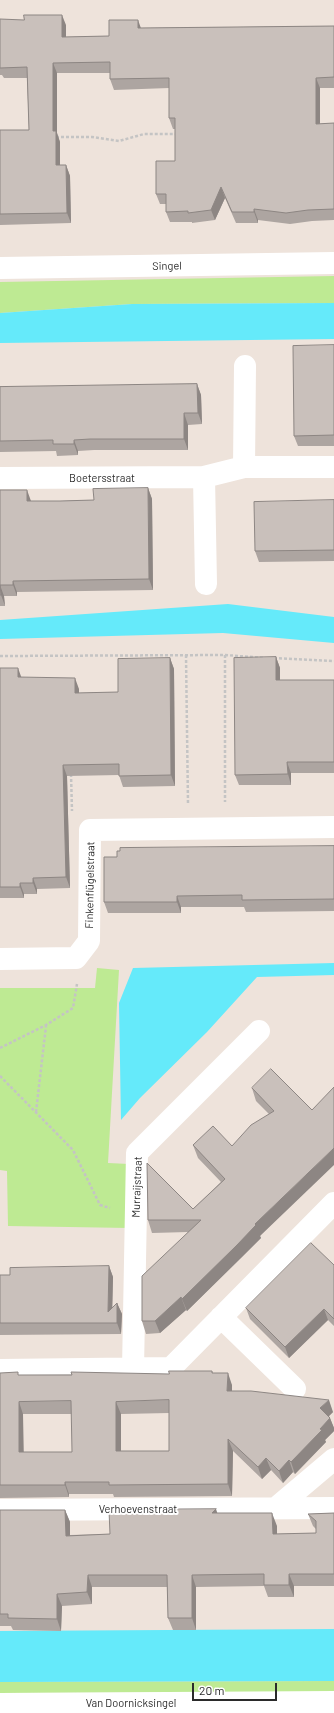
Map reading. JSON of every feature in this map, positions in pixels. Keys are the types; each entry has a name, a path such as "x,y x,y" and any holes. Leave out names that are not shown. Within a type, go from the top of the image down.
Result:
{"street":[{"name":"Singel","path":"0,268 334,263"},
{"path":"244,467 245,366"},
{"name":"Boetersstraat","path":"0,478 204,477 244,467 334,468"},
{"path":"204,477 206,584"},
{"name":"Finkenflügelstraat","path":"76,958 89,941 90,830 189,830 334,827"},
{"path":"0,959 76,958"},
{"name":"Murraijstraat","path":"133,1369 137,1152 259,1031"},
{"path":"0,1370 171,1368 332,1210"},
{"path":"221,1318 294,1389"},
{"path":"276,1508 334,1458"},
{"name":"Verhoevenstraat","path":"0,1510 334,1508"},
{"name":"Van Doornicksingel","path":"0,1704 69,1708 298,1708 334,1702"}],"path":[{"path":"54,138 92,137 119,141 144,134 183,134"},
{"path":"186,655 189,830"},
{"path":"225,655 226,829"},
{"path":"0,656 225,655 334,661"},
{"path":"71,772 72,811 90,830"},
{"path":"0,1048 46,1025 73,1008 77,986 76,958"},
{"path":"36,1113 46,1025"},
{"path":"0,1076 73,1150 100,1205 136,1216"}],"green space":[{"path":"334,276 334,303 132,304 0,313 0,282"},
{"path":"97,968 119,970 108,1163 129,1164 129,1228 8,1226 7,1171 0,1170 0,988 95,988"},
{"path":"334,1681 334,1692 0,1693 0,1682"}],"water":[{"path":"334,303 334,339 0,343 0,313 132,304"},
{"path":"228,604 334,617 334,643 223,633 0,639 0,620"},
{"path":"334,963 334,975 257,977 207,1032 140,1098 121,1120 119,1003 133,968"},
{"path":"334,1629 334,1681 0,1682 0,1631"}],"building":[{"path":"24,15 62,15 62,37 109,36 109,20 138,20 138,28 334,26 334,77 316,78 316,124 334,123 334,209 286,213 254,209 254,212 232,212 221,187 211,210 188,213 188,211 166,212 166,194 156,194 156,161 175,161 175,118 169,118 169,78 110,79 110,62 53,63 53,131 56,131 56,165 66,165 67,213 0,214 0,130 29,130 27,67 0,68 0,19 24,20"},
{"path":"334,345 334,435 294,436 293,346"},
{"path":"197,384 198,413 184,413 184,439 90,439 74,440 74,444 53,444 53,440 0,441 0,387"},
{"path":"148,488 149,579 13,581 13,585 0,585 0,490 27,490 27,501 60,501 94,500 93,489"},
{"path":"334,500 334,550 255,551 254,502"},
{"path":"276,657 276,680 334,680 334,762 287,762 288,774 235,775 234,658"},
{"path":"170,658 171,775 119,776 119,764 63,765 66,877 33,878 33,883 20,883 20,887 0,887 0,668 18,668 18,677 75,678 75,693 118,692 118,659"},
{"path":"334,846 334,899 242,900 242,895 177,896 177,902 104,902 104,857 117,857 117,851 120,851 120,848"},
{"path":"271,1069 312,1110 334,1087 334,1148 255,1224 256,1225 237,1245 182,1299 181,1297 155,1321 142,1321 142,1276 201,1220 148,1220 147,1163 193,1209 225,1179 193,1145 213,1126 232,1146 251,1125 274,1111 252,1088"},
{"path":"311,1243 334,1265 334,1319 324,1309 285,1347 246,1308"},
{"path":"109,1266 108,1312 117,1303 117,1323 0,1323 0,1275 10,1275 10,1268"},
{"path":"169,1371 212,1371 212,1373 228,1373 227,1391 251,1391 329,1400 320,1408 330,1418 320,1429 322,1430 291,1462 289,1460 279,1471 266,1458 258,1467 228,1439 228,1484 109,1485 109,1482 65,1482 65,1485 0,1485 0,1373 18,1372 18,1375 72,1375 71,1372 169,1374","holes":["169,1400 169,1451 116,1451 116,1402","71,1401 72,1452 19,1452 19,1402"]},
{"path":"216,1509 212,1513 272,1513 273,1534 316,1533 316,1521 308,1514 334,1513 334,1574 289,1574 289,1585 264,1585 264,1574 192,1575 192,1618 168,1618 167,1575 88,1575 87,1592 57,1594 57,1619 8,1618 8,1614 0,1614 0,1510 65,1510 66,1536 110,1534 109,1510"}]}
